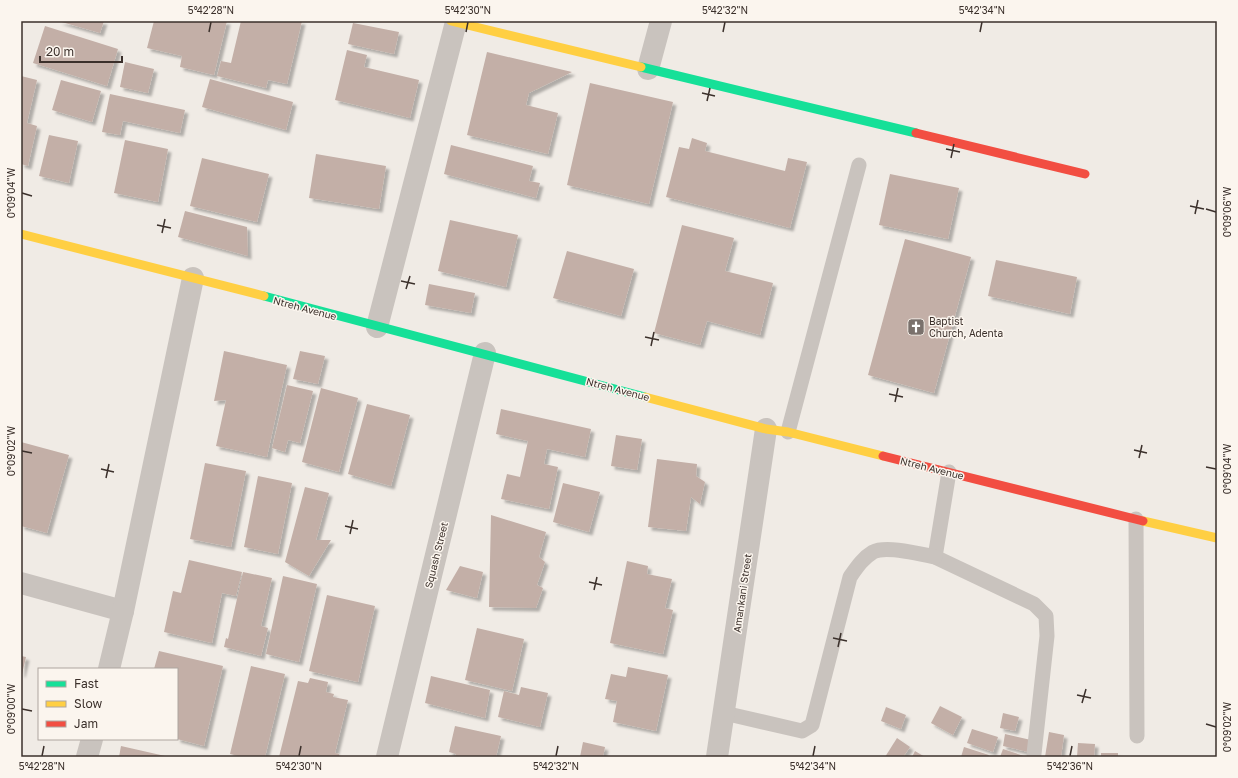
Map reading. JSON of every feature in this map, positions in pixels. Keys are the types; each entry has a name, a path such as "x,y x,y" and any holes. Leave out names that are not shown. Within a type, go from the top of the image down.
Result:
{"street":[{"path":"648,69 661,21"},
{"path":"377,327 454,22 1085,174"},
{"name":"Ntreh Avenue","path":"21,234 377,327 485,353 766,429 788,432 1217,538"},
{"path":"109,668 123,611 193,278"},
{"name":"Squash Street","path":"387,757 485,353"},
{"name":"Amankani Street","path":"717,757 766,429"},
{"path":"21,583 123,611"},
{"path":"87,757 92,740"}],"lane":[{"path":"788,432 859,165"},
{"path":"935,557 949,472"},
{"path":"1136,519 1137,736"},
{"path":"724,713 802,732 812,725 850,576 861,562 875,551 893,550 935,557 1034,604 1046,616 1048,636 1034,754"}],"building":[{"path":"58,21 104,21 100,33"},
{"path":"154,21 227,21 214,75 180,67 182,56 147,48"},
{"path":"241,21 302,21 287,84 268,80 266,88 217,76 221,61 231,63"},
{"path":"353,23 399,32 394,54 348,44"},
{"path":"45,26 118,49 107,86 33,63"},
{"path":"347,50 367,55 364,67 419,80 410,118 335,100"},
{"path":"487,52 572,72 529,93 526,105 558,113 548,154 467,135"},
{"path":"125,62 154,69 148,93 120,87"},
{"path":"21,76 37,80 27,123 37,126 28,166 21,164"},
{"path":"210,79 293,102 286,130 202,107"},
{"path":"61,80 101,91 92,122 52,110"},
{"path":"590,83 673,102 649,204 567,185"},
{"path":"110,94 185,110 180,133 123,121 120,135 102,132"},
{"path":"49,135 78,141 69,183 39,176"},
{"path":"692,138 707,143 705,151 785,171 788,158 807,162 790,228 666,197 679,147 689,149"},
{"path":"125,140 168,149 158,202 114,193"},
{"path":"451,145 533,166 529,181 540,183 536,198 444,174"},
{"path":"316,154 386,166 379,209 309,198"},
{"path":"202,158 269,174 257,222 190,206"},
{"path":"890,174 959,188 948,239 879,225"},
{"path":"185,211 247,227 248,256 178,237"},
{"path":"450,220 518,235 506,287 438,271"},
{"path":"682,225 734,238 725,271 773,283 760,335 707,321 700,345 654,333"},
{"path":"905,239 971,257 934,393 868,375"},
{"path":"567,251 634,269 621,316 553,298"},
{"path":"996,260 1077,277 1070,314 988,296"},
{"path":"429,284 475,293 471,313 425,305"},
{"path":"224,351 287,365 267,457 216,446 226,400 214,401"},
{"path":"300,351 325,356 318,384 293,379"},
{"path":"287,385 313,391 300,443 288,440 285,452 272,448"},
{"path":"321,388 358,398 339,472 302,462"},
{"path":"367,404 410,415 391,486 348,474"},
{"path":"501,409 591,429 585,457 547,449 544,464 558,467 549,509 501,499 507,474 520,477 528,441 496,434"},
{"path":"616,435 642,439 637,470 611,466"},
{"path":"21,442 69,455 47,533 21,526"},
{"path":"657,459 697,464 696,476 705,482 700,504 691,497 686,531 648,527"},
{"path":"205,463 246,471 231,547 190,539"},
{"path":"258,476 292,483 278,554 244,547"},
{"path":"563,483 600,492 589,532 553,522"},
{"path":"305,487 329,493 316,540 331,540 309,576 285,562"},
{"path":"491,515 546,532 539,557 545,562 537,585 543,588 536,608 489,607"},
{"path":"189,560 242,572 236,596 222,593 212,643 164,632 173,591 181,593"},
{"path":"627,561 648,566 647,574 672,579 665,608 673,610 663,654 610,643"},
{"path":"460,566 483,572 477,598 446,590"},
{"path":"243,572 272,578 261,626 268,628 261,656 224,647 226,638 228,639"},
{"path":"283,576 317,584 299,662 266,654"},
{"path":"327,595 375,606 358,682 309,671"},
{"path":"477,628 524,639 512,691 465,680"},
{"path":"159,651 223,666 204,746 178,739 178,668 154,668"},
{"path":"21,656 26,657 22,674 21,674"},
{"path":"251,666 285,674 265,757 243,757 230,754"},
{"path":"628,667 668,675 656,731 613,722 617,701 605,699 611,674 626,677"},
{"path":"431,676 490,690 485,718 425,703"},
{"path":"310,678 328,682 326,692 334,694 333,697 348,700 335,753 339,754 339,757 279,757 298,681 308,683"},
{"path":"521,687 548,693 540,727 498,717 504,691 519,695"},
{"path":"940,706 962,717 953,735 931,723"},
{"path":"886,707 906,715 901,729 881,721"},
{"path":"1003,713 1019,717 1015,731 1000,728"},
{"path":"455,726 501,736 496,757 455,757 456,754 449,752"},
{"path":"972,729 998,737 993,752 967,743"},
{"path":"1049,732 1064,735 1061,757 1045,757"},
{"path":"1005,734 1031,740 1028,752 1003,746"},
{"path":"897,738 910,747 903,757 885,757"},
{"path":"583,742 605,747 603,757 580,757"},
{"path":"1078,743 1095,744 1094,757 1077,757"},
{"path":"121,746 165,756 165,757 119,757"},
{"path":"964,747 989,755 988,757 961,757"},
{"path":"1003,749 1027,757 1000,757"},
{"path":"915,751 925,757 912,757"},
{"path":"1101,753 1118,753 1118,757 1101,757"}],"traffic: fast":[{"path":"641,67 916,133"},
{"path":"264,296 645,397"}],"traffic: slow":[{"path":"451,21 641,67"},
{"path":"21,234 264,296"},
{"path":"645,397 766,429 788,432 883,456"},
{"path":"1143,521 1217,538"}],"traffic: jam":[{"path":"916,133 1085,174"},
{"path":"883,456 1143,521"}],"place":[{"name":"Baptist Church, Adenta","path":"916,327"}]}
